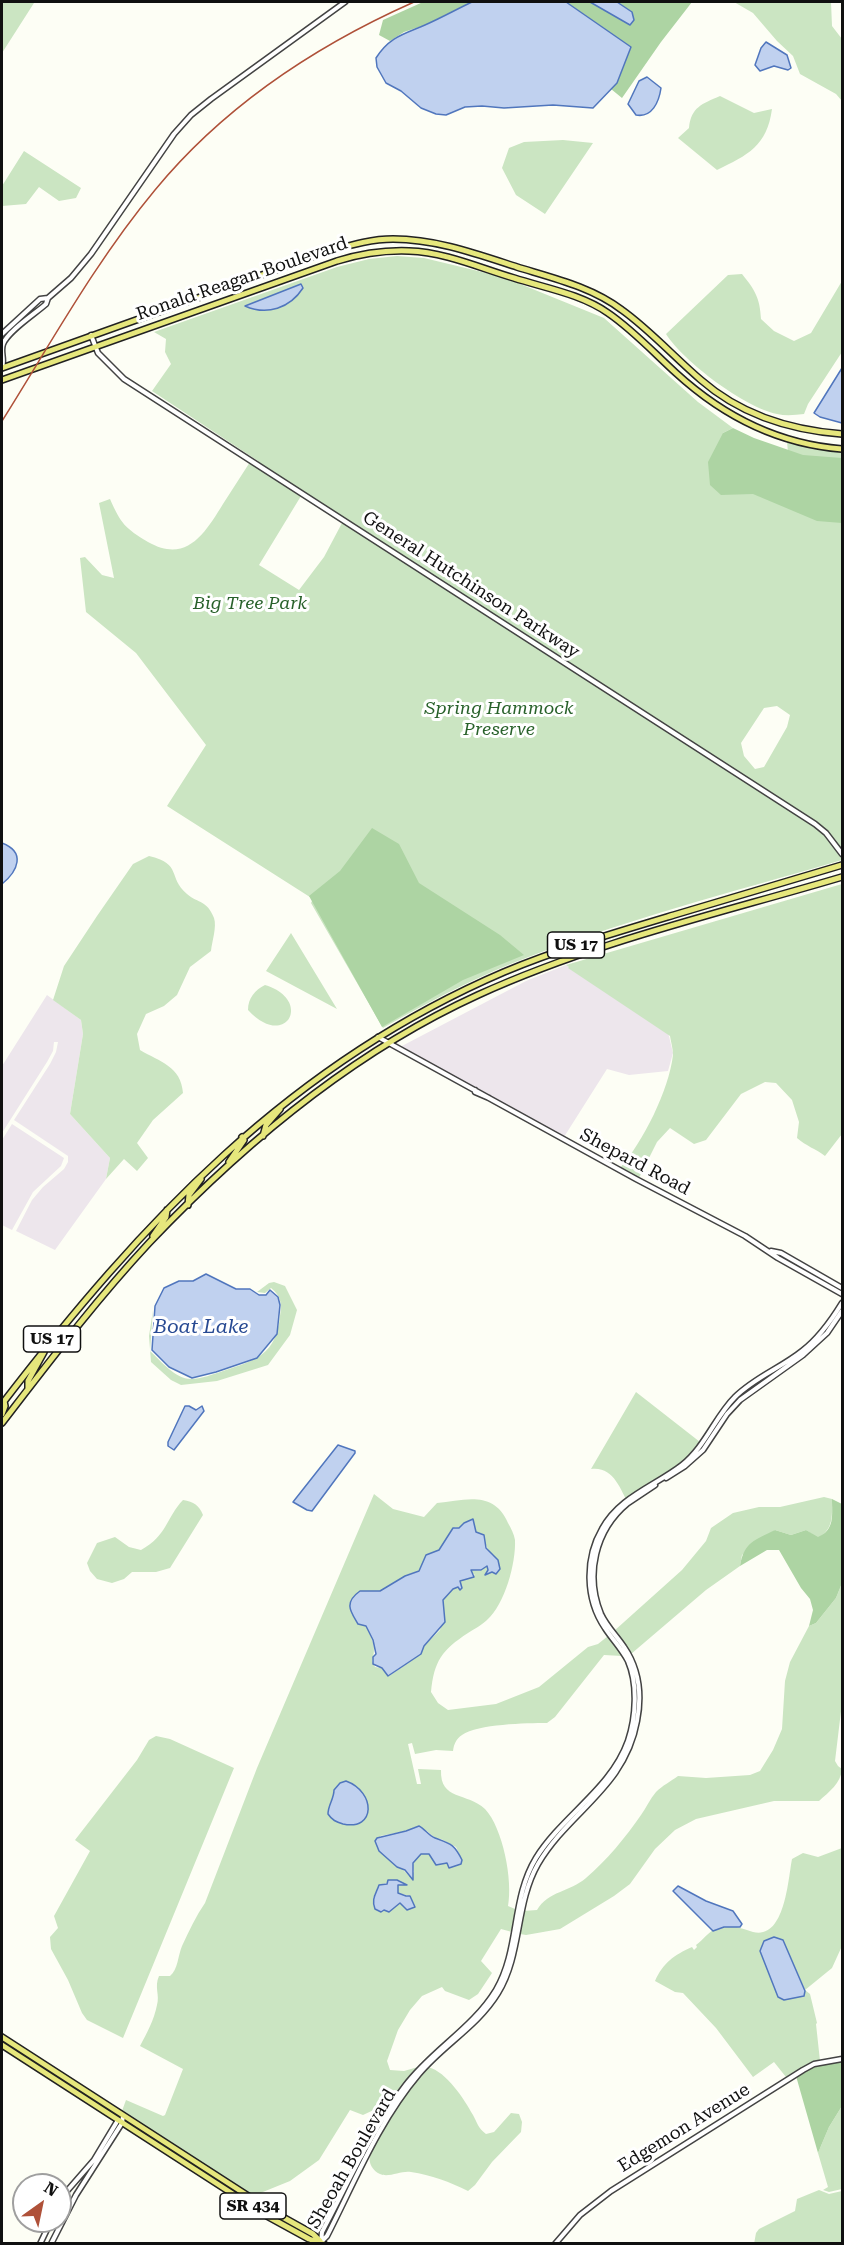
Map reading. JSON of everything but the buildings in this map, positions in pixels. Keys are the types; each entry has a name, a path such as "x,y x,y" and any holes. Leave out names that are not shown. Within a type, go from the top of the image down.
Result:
{"main road":[{"name":"Ronald Reagan Boulevard","path":"2,368 326,252 360,242 392,239 418,241 452,247 579,287 624,311 701,381 725,398 760,417 791,427 843,435"},
{"name":"Ronald Reagan Boulevard","path":"4,379 362,254 396,251 430,253 571,296 599,307 628,328 704,397 729,415 755,428 796,441 823,448 843,449"},
{"path":"2,368 4,379"},
{"path":"755,428 760,417"},
{"name":"US 17","path":"3,1402 99,1282 209,1168 242,1137 287,1101 377,1037 486,980 593,939 843,865"},
{"name":"US 17","path":"2,1424 79,1325 150,1243 188,1205 263,1136 324,1087 388,1042 496,987 598,949 834,879 843,874"},
{"path":"496,987 498,978 504,972"},
{"path":"477,996 486,980"},
{"path":"263,1136 266,1125 287,1101"},
{"path":"221,1173 243,1145 242,1137"},
{"path":"188,1205 189,1195 209,1168"},
{"path":"150,1243 166,1217 167,1209"},
{"path":"28,1389 28,1381 49,1343"},
{"path":"2,1414 5,1406 3,1402"},
{"name":"SR 434","path":"2,2037 187,2164 277,2222 309,2239 323,2243"},
{"name":"SR 434","path":"2,2045 202,2166 270,2210 313,2234 323,2243"},
{"path":"27,2061 42,2063"},
{"path":"35,2066 49,2068"},
{"path":"187,2164 202,2166"}],"street":[{"path":"2,368 4,341 46,303 48,298 71,278 92,254 174,134 191,115 345,2"},
{"path":"2,334 40,299 48,298"},
{"name":"General Hutchinson Parkway","path":"91,335 110,367 124,379 770,795 826,833 841,851"},
{"name":"Shepard Road","path":"377,1037 745,1236 843,1294"},
{"name":"Shepard Road","path":"768,1251 781,1253 843,1288"},
{"name":"Sheoah Boulevard","path":"687,1462 736,1395 801,1352 824,1330 843,1303"},
{"name":"Sheoah Boulevard","path":"323,2243 379,2134 406,2090 420,2073 481,2015 497,1995 508,1972 516,1945 524,1900 537,1865 556,1840 607,1786 627,1754 638,1720 638,1673 631,1658 602,1614 594,1588 597,1548 608,1527 628,1503 703,1450 727,1414 740,1400 809,1350 843,1311"},
{"name":"Edgemon Avenue","path":"555,2244 580,2216 611,2191 802,2070 823,2062 843,2059"},
{"path":"72,2185 94,2160 121,2119"},
{"path":"51,2244 76,2195 121,2119"}],"shaded area":[{"path":"566,965 668,1032 673,1053 668,1071 629,1075 607,1069 564,1137 400,1047 526,981"},
{"path":"47,995 81,1020 83,1034 70,1114 110,1158 106,1179 55,1250 16,1231 32,1200 64,1169 68,1156 14,1120 50,1064 58,1042 54,1042 53,1051 47,1062 2,1133 2,1066"},
{"path":"12,1124 64,1158 61,1166 33,1192 12,1230 2,1225 2,1140"}],"green space":[{"path":"2,2 34,3 2,53"},
{"path":"423,2 472,2 425,25 404,32 390,41 379,35 383,20"},
{"path":"566,2 590,2 630,25 632,12 617,2 692,2 622,98 611,89 617,83 631,47"},
{"path":"734,2 831,2 832,26 842,39 842,101 836,94 800,74 793,56 753,13"},
{"path":"720,96 754,113 772,109 766,132 761,141 747,154 717,170 678,138 689,128 692,115 698,107"},
{"path":"563,140 593,143 545,214 516,195 502,168 509,148 524,142"},
{"path":"24,151 81,188 76,198 59,201 39,187 26,204 2,206 2,186"},
{"name":"Spring Hammock Preserve","path":"397,256 424,258 503,277 604,318 698,402 733,428 723,433 788,452 787,442 842,448 842,860 677,908 553,948 480,977 383,1028 311,903 313,899 167,806 206,745 136,653 86,612 80,558 85,557 102,575 114,578 99,503 110,499 124,525 140,537 162,548 184,547 202,535 250,462 256,465 258,461 152,391 171,364 165,352 166,339 154,332 337,267 369,259","holes":["301,496 342,523 324,557 299,590 259,565","777,706 790,715 787,727 764,767 755,769 744,756 741,743 764,708"]},
{"path":"742,274 756,295 761,319 774,331 794,341 811,333 842,281 842,352 808,404 804,414 787,415 763,410 732,393 700,370 666,334 728,275"},
{"path":"733,428 803,455 842,458 842,523 817,521 753,494 721,495 710,485 708,462 723,433"},
{"path":"372,828 399,844 419,883 500,935 524,955 463,980 382,1027 309,896 340,871"},
{"path":"149,856 160,859 171,867 181,888 209,908 214,918 215,930 211,951 190,967 177,995 164,1006 146,1014 137,1034 140,1050 174,1071 183,1093 153,1120 137,1143 148,1158 137,1171 124,1159 106,1179 110,1158 70,1114 83,1034 81,1020 53,1000 64,966 97,916 133,864"},
{"path":"842,884 842,1134 825,1156 797,1138 799,1122 792,1100 776,1083 765,1082 741,1094 706,1140 694,1144 670,1128 657,1142 639,1178 620,1168 646,1130 661,1099 673,1055 670,1036 566,965"},
{"path":"291,933 337,1009 266,971"},
{"path":"265,985 280,992 288,1001 291,1010 289,1018 283,1024 274,1026 262,1021 248,1010 253,995"},
{"path":"274,1282 285,1286 297,1310 290,1335 268,1365 217,1381 181,1385 171,1380 151,1362 150,1351 179,1376 191,1379 207,1376 254,1359 269,1348 278,1329 281,1304 277,1294 271,1288 265,1293 257,1292 269,1283"},
{"path":"153,1310 150,1350 149,1336"},
{"path":"636,1392 700,1442 682,1462 646,1486 629,1505 619,1485 610,1475 599,1469 591,1469"},
{"path":"374,1494 393,1509 424,1517 437,1503 468,1499 487,1501 502,1513 514,1536 515,1549 511,1571 499,1604 485,1622 452,1645 437,1664 431,1692 438,1703 448,1710 496,1704 539,1687 588,1647 598,1644 608,1636 622,1656 604,1655 555,1717 547,1723 479,1728 458,1738 453,1751 436,1750 415,1754 412,1743 408,1744 417,1784 421,1784 418,1769 441,1770 445,1787 456,1795 478,1804 491,1818 502,1841 508,1869 508,1906 515,1909 512,1932 501,1929 481,1961 492,1973 478,1994 469,2000 445,1991 442,1987 422,1996 410,2010 398,2030 387,2061 390,2070 404,2071 418,2067 402,2086 383,2116 378,2108 363,2115 350,2110 319,2160 290,2181 253,2196 122,2111 126,2100 165,2115 183,2069 140,2046 156,2011 159,1976 170,1976 175,1970 182,1946 205,1903 257,1768","holes":["473,1520 476,1532 484,1535 486,1545 500,1570 485,1575 488,1570 487,1566 480,1571 471,1570 475,1575 460,1581 460,1589 458,1587 453,1589 442,1601 444,1614 440,1630 424,1646 421,1654 389,1676 382,1668 375,1667 372,1661 373,1643 366,1626 358,1624 351,1604 360,1591 380,1591 420,1570 426,1555 439,1550 455,1527 459,1528","340,1783 367,1807 366,1817 330,1803 334,1790","415,1827 456,1847 462,1860 461,1864 441,1864 429,1854 421,1854 413,1864 414,1872 409,1876 379,1851 380,1836","401,1881 398,1885 398,1893 410,1896 415,1907 405,1908 400,1903 389,1912 373,1905 373,1898 379,1885"]},
{"path":"824,1497 832,1499 832,1516 827,1530 818,1538 806,1530 791,1535 775,1530 742,1555 740,1566 706,1590 631,1654 614,1631 682,1570 706,1541 711,1528 733,1513 759,1507 780,1507"},
{"path":"832,1499 842,1504 842,1583 836,1598 816,1623 809,1626 813,1610 810,1599 779,1550 767,1550 740,1566 744,1552 751,1543 775,1530 791,1535 806,1530 818,1537 823,1534 830,1526"},
{"path":"183,1500 196,1504 203,1515 170,1568 156,1572 132,1572 124,1579 112,1583 97,1579 90,1571 87,1563 97,1543 115,1537 129,1547 141,1550 156,1539"},
{"path":"842,1583 842,1703 835,1761 842,1769 834,1787 819,1801 774,1801 696,1819 675,1830 655,1849 630,1884 614,1896 560,1929 520,1934 523,1911 537,1910 553,1895 586,1878 615,1848 658,1790 678,1776 706,1778 750,1775 760,1771 782,1729 785,1681 790,1662 809,1626 816,1623 836,1598"},
{"path":"156,1736 170,1739 234,1768 123,2038 87,2020 51,1949 50,1937 58,1928 54,1916 90,1851 75,1840 137,1760 149,1740"},
{"path":"842,1848 842,1946 832,1968 805,1990 810,1994 817,2023 820,2061 786,2077 774,2062 753,2077 716,2028 683,1993 675,1992 655,1981 670,1960 692,1947 694,1950 696,1945 717,1928 731,1926 753,1932 764,1932 772,1927 783,1906 792,1859 803,1853 818,1857","holes":["774,1937 783,1940 805,1990 774,1988 760,1951 764,1941"]},
{"path":"842,2061 842,2106 829,2127 818,2153 796,2076 814,2066"},
{"path":"428,2067 448,2080 465,2101 480,2128 486,2134 494,2132 511,2113 519,2114 522,2122 521,2132 468,2191 440,2179 418,2173 380,2174 370,2164 373,2147 386,2123"},
{"path":"842,2106 842,2189 829,2192 823,2190 828,2187 818,2153 829,2127"},
{"path":"819,2190 829,2194 842,2191 842,2243 754,2244 759,2229 795,2211 797,2199"}],"water":[{"path":"472,2 566,2 631,47 617,83 593,108 553,105 504,108 482,106 465,107 446,115 421,108 401,91 386,83 377,67 376,58 386,45"},
{"path":"590,2 617,2 632,12 634,20 630,25"},
{"path":"766,42 787,55 791,68 788,70 774,66 760,71 755,65 761,48"},
{"path":"647,77 661,88 658,99 654,108 646,114 636,115 628,104 639,81"},
{"path":"301,284 303,288 298,295 285,305 270,310 245,306"},
{"path":"842,368 842,423 814,413"},
{"path":"2,843 14,851 17,862 8,879 2,884"},
{"name":"Boat Lake","path":"206,1274 236,1289 250,1289 259,1295 266,1295 270,1290 278,1297 280,1305 277,1334 257,1358 192,1378 169,1367 152,1350 155,1306 164,1288 179,1281 193,1281"},
{"path":"185,1406 196,1410 202,1406 204,1411 174,1450 168,1446 168,1442"},
{"path":"338,1445 355,1451 355,1453 312,1511 293,1502"},
{"path":"473,1519 476,1532 484,1535 486,1548 498,1560 500,1569 496,1574 492,1572 485,1575 488,1570 487,1566 481,1570 471,1570 474,1577 460,1581 462,1588 453,1589 443,1600 445,1622 424,1646 421,1654 388,1676 382,1668 373,1664 373,1657 376,1654 373,1640 366,1626 358,1624 353,1615 350,1608 352,1600 360,1591 380,1591 405,1576 419,1571 426,1555 439,1550 453,1528 459,1528"},
{"path":"346,1781 356,1786 367,1801 366,1816 362,1822 354,1825 338,1822 328,1814 334,1790 340,1783"},
{"path":"419,1826 433,1837 454,1848 462,1860 461,1864 449,1868 447,1863 436,1865 429,1854 421,1854 413,1863 413,1880 405,1870 397,1867 379,1851 375,1841 377,1838"},
{"path":"388,1880 397,1880 407,1885 398,1885 398,1893 410,1896 415,1907 407,1910 400,1903 389,1912 375,1909 374,1899 379,1885 387,1884"},
{"path":"678,1886 706,1901 733,1911 742,1924 740,1927 724,1927 713,1931 673,1891"},
{"path":"774,1937 783,1940 805,1991 804,1996 784,2000 778,1997 760,1951 764,1941"}],"railway":[{"path":"2,421 113,245 133,217 182,159 242,105 307,58 377,19 414,2"}],"park label":[{"name":"Big Tree Park","path":"250,604"}]}
